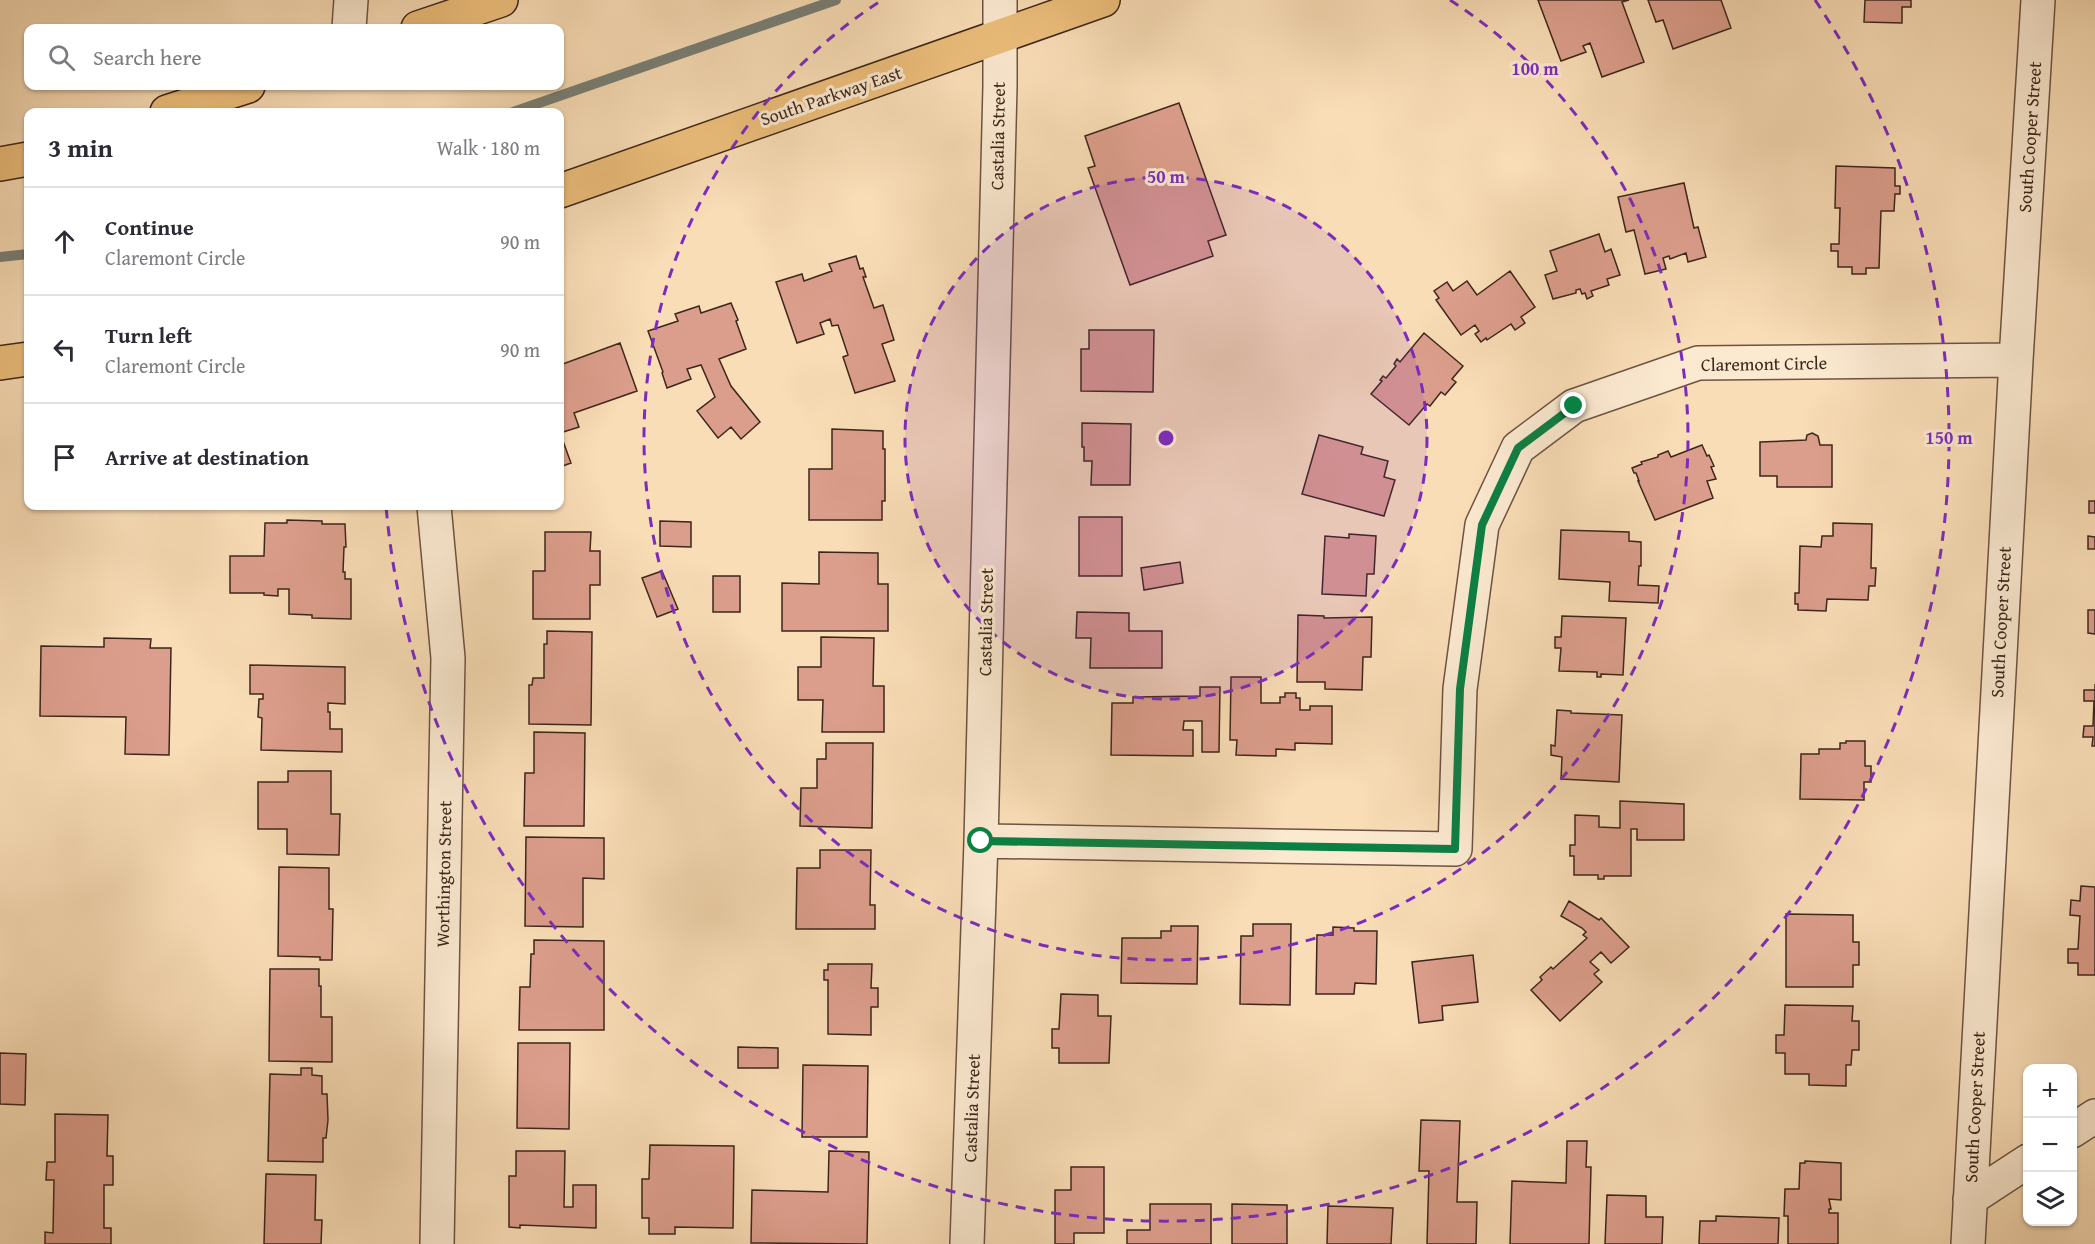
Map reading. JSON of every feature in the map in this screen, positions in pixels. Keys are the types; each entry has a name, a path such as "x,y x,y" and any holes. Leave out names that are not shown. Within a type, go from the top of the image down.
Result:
{"main road":[{"path":"430,24 501,0"},
{"name":"South Parkway East","path":"564,190 1103,0"},
{"path":"179,108 236,90"},
{"path":"0,164 24,160"},
{"path":"0,363 24,360"}],"street":[{"path":"350,24 351,0"},
{"name":"Castalia Street","path":"967,1244 981,841 1001,36 1000,0"},
{"name":"South Cooper Street","path":"1968,1244 2038,0"},
{"name":"Claremont Circle","path":"981,841 1455,849 1460,689 1482,525 1518,448 1574,406 1698,363 2016,360"},
{"name":"Worthington Street","path":"434,510 448,658 437,1244"},
{"path":"2077,1128 2095,1116"},
{"path":"1970,1199 2023,1164"}],"building":[{"path":"1538,0 1629,0 1622,2 1644,62 1602,77 1590,43 1583,46 1586,52 1561,61"},
{"path":"1648,0 1721,0 1731,28 1673,49 1663,20 1656,22"},
{"path":"1865,0 1911,0 1911,7 1902,7 1902,23 1864,22"},
{"path":"1179,103 1226,235 1208,241 1213,256 1130,285 1088,168 1095,166 1085,136"},
{"path":"1836,166 1895,168 1895,186 1900,186 1900,194 1895,194 1894,211 1881,211 1879,268 1866,268 1866,274 1852,274 1852,267 1838,267 1838,251 1831,251 1831,244 1839,244 1840,208 1835,208"},
{"path":"1684,183 1694,228 1698,227 1706,257 1688,262 1686,253 1670,259 1669,256 1663,258 1666,269 1645,274 1634,230 1626,232 1618,197"},
{"path":"1599,234 1605,252 1611,249 1620,275 1607,279 1609,285 1591,291 1593,296 1587,299 1585,293 1582,294 1580,289 1576,290 1576,293 1553,299 1545,275 1557,271 1550,251"},
{"path":"856,256 860,269 863,268 866,277 863,277 874,308 883,305 894,340 882,344 895,381 855,393 843,357 848,355 838,325 832,326 830,319 820,323 824,334 797,343 776,282 802,274 804,281 832,271 829,264"},
{"path":"1510,271 1535,307 1521,317 1525,323 1515,330 1511,324 1481,342 1475,334 1479,331 1475,325 1461,335 1436,300 1439,298 1434,291 1447,282 1453,291 1467,281 1477,295"},
{"path":"731,303 746,349 719,359 731,386 760,422 741,439 731,427 718,438 697,411 715,397 701,365 687,369 691,379 667,388 648,331 678,321 675,314 699,306 701,313"},
{"path":"1089,330 1154,330 1153,392 1081,391 1081,349 1089,349"},
{"path":"1424,333 1463,366 1452,379 1456,382 1445,395 1441,392 1430,406 1427,404 1409,425 1371,394 1382,381 1380,380 1383,376 1386,378 1396,366 1394,364 1397,359 1400,362"},
{"path":"620,343 637,391 574,413 579,427 564,432 564,364"},
{"path":"1082,423 1131,424 1130,485 1091,485 1092,461 1084,461"},
{"path":"832,429 883,431 885,501 882,501 882,520 809,520 809,469 832,469"},
{"path":"1812,433 1818,436 1820,445 1832,445 1832,487 1777,487 1777,476 1760,476 1760,442 1806,440 1807,435"},
{"path":"1319,435 1363,447 1361,454 1388,461 1384,477 1395,480 1384,516 1302,494"},
{"path":"564,444 571,463 564,466"},
{"path":"1702,445 1714,466 1711,467 1716,479 1707,481 1713,498 1655,520 1632,468 1668,451 1671,457"},
{"path":"2089,501 2095,501 2095,513 2089,513"},
{"path":"1079,517 1122,517 1122,576 1079,576"},
{"path":"287,520 345,524 346,547 344,547 343,572 345,572 345,579 351,579 351,619 312,618 312,615 289,614 289,589 278,589 278,596 264,595 264,593 230,593 230,556 264,556 265,523 287,523"},
{"path":"660,521 691,522 691,547 660,546"},
{"path":"1833,523 1872,524 1871,568 1876,568 1875,586 1869,586 1868,600 1827,599 1826,611 1798,610 1798,604 1795,604 1795,593 1799,593 1800,546 1821,547 1822,536 1833,536"},
{"path":"1561,530 1629,532 1629,541 1641,542 1638,585 1659,586 1658,603 1609,601 1610,582 1559,579"},
{"path":"545,532 591,532 590,551 600,551 600,585 590,585 590,619 533,619 533,571 545,571"},
{"path":"1349,534 1376,536 1374,574 1367,574 1366,596 1322,594 1325,536 1349,538"},
{"path":"2088,536 2095,537 2095,549 2088,549"},
{"path":"819,552 878,553 878,584 888,584 888,631 782,631 782,583 819,584"},
{"path":"1180,562 1183,583 1144,590 1141,568"},
{"path":"662,571 678,609 657,617 642,578"},
{"path":"713,576 740,576 740,612 713,612"},
{"path":"2088,610 2095,610 2095,634 2088,633"},
{"path":"1077,612 1129,613 1129,631 1162,631 1162,668 1090,668 1091,638 1076,638"},
{"path":"1298,615 1324,616 1324,618 1372,617 1371,657 1363,657 1362,690 1325,689 1325,682 1297,682"},
{"path":"1562,616 1626,618 1623,675 1601,674 1601,677 1597,677 1597,672 1559,671 1561,648 1555,648 1555,637 1561,637"},
{"path":"547,631 592,632 591,725 529,724 529,685 532,685 533,678 544,678 544,644 547,644"},
{"path":"821,637 874,638 873,686 884,686 884,732 822,732 823,700 798,700 798,667 821,667"},
{"path":"104,638 151,639 150,648 171,648 169,755 125,754 126,717 40,716 41,646 104,647"},
{"path":"250,665 345,667 345,704 328,703 330,729 342,729 342,752 261,750 262,718 258,717 259,699 263,699 263,694 250,694"},
{"path":"1231,677 1261,677 1261,703 1280,703 1280,697 1285,697 1285,693 1296,693 1296,698 1300,698 1300,710 1310,710 1310,706 1332,706 1332,744 1295,743 1295,750 1276,749 1276,756 1236,755 1237,740 1230,740"},
{"path":"1200,687 1220,687 1219,752 1202,752 1202,721 1184,721 1183,730 1193,730 1193,756 1111,755 1112,703 1133,703 1133,697 1200,696"},
{"path":"2084,690 2095,690 2095,746 2092,746 2093,737 2083,737 2084,726 2093,726 2094,701 2084,701"},
{"path":"1557,710 1571,711 1571,713 1622,715 1619,782 1561,779 1562,757 1551,755 1551,745 1555,746"},
{"path":"534,732 585,733 584,826 524,826 525,773 534,773"},
{"path":"1846,741 1865,741 1865,766 1871,766 1871,782 1864,782 1864,800 1800,799 1801,754 1819,754 1819,749 1840,749 1840,743 1846,743"},
{"path":"826,743 873,743 872,828 800,826 801,788 817,788 817,759 826,759"},
{"path":"288,771 331,771 331,814 340,814 339,855 287,854 287,829 258,829 258,782 288,782"},
{"path":"1620,801 1684,804 1684,840 1637,840 1637,829 1631,829 1631,876 1604,876 1604,879 1598,879 1598,875 1574,875 1574,856 1570,856 1570,845 1575,845 1575,815 1599,816 1599,827 1620,828"},
{"path":"526,837 604,838 604,879 583,878 583,927 525,926"},
{"path":"820,850 871,850 870,905 875,905 875,929 796,929 797,868 820,868"},
{"path":"279,867 329,868 329,909 333,909 332,960 320,960 320,957 278,956"},
{"path":"2081,886 2095,887 2095,975 2078,975 2078,963 2068,963 2068,949 2078,949 2080,916 2070,915 2071,900 2080,901"},
{"path":"1569,901 1599,920 1601,918 1629,947 1611,963 1601,952 1590,962 1599,970 1594,974 1602,982 1560,1021 1531,990 1542,980 1540,977 1551,967 1553,969 1587,938 1583,935 1586,932 1582,928 1561,916"},
{"path":"1786,914 1853,915 1853,942 1859,942 1859,965 1853,965 1853,987 1786,987"},
{"path":"1253,924 1291,924 1290,1005 1240,1004 1241,936 1253,936"},
{"path":"1171,926 1198,926 1197,984 1121,983 1122,938 1161,938 1161,931 1171,931"},
{"path":"1333,927 1354,928 1354,931 1377,931 1376,984 1355,983 1354,994 1316,994 1317,935 1333,935"},
{"path":"534,940 604,941 604,1030 519,1030 520,987 530,987 531,954 534,954"},
{"path":"1473,955 1478,1002 1442,1006 1443,1020 1419,1023 1412,962"},
{"path":"828,964 872,964 871,988 878,988 878,1007 871,1007 871,1035 828,1034 828,980 824,980 824,970 828,970"},
{"path":"270,969 319,969 321,1017 332,1017 332,1062 269,1061"},
{"path":"1061,994 1098,995 1098,1016 1111,1016 1109,1063 1059,1063 1059,1048 1052,1048 1052,1029 1059,1029"},
{"path":"1785,1005 1853,1006 1852,1021 1859,1021 1859,1050 1852,1050 1851,1065 1846,1065 1846,1086 1809,1085 1809,1074 1785,1074 1785,1053 1776,1053 1776,1035 1784,1035"},
{"path":"518,1043 570,1043 569,1129 517,1128"},
{"path":"738,1047 778,1048 778,1068 738,1068"},
{"path":"0,1053 26,1054 25,1105 0,1104"},
{"path":"803,1065 868,1066 867,1137 802,1137"},
{"path":"301,1068 312,1068 312,1075 322,1076 322,1094 327,1094 328,1120 326,1138 323,1138 323,1162 268,1161 270,1074 301,1075"},
{"path":"55,1114 108,1115 107,1156 113,1156 113,1185 104,1185 104,1228 111,1228 111,1244 45,1244 45,1232 53,1233 54,1180 46,1180 47,1162 55,1162"},
{"path":"1421,1120 1460,1121 1457,1202 1477,1202 1476,1244 1427,1244 1429,1171 1419,1171"},
{"path":"1567,1141 1587,1141 1586,1167 1591,1167 1589,1244 1510,1244 1512,1181 1566,1183"},
{"path":"650,1145 734,1146 733,1228 675,1227 675,1234 649,1234 649,1218 642,1218 642,1179 649,1179"},
{"path":"516,1151 565,1151 564,1207 573,1207 573,1185 596,1185 596,1228 520,1225 520,1228 509,1227 509,1176 516,1176"},
{"path":"829,1151 869,1152 867,1244 751,1243 752,1190 828,1192"},
{"path":"1805,1161 1841,1163 1841,1200 1829,1199 1831,1209 1829,1213 1838,1213 1838,1244 1788,1244 1788,1216 1784,1216 1785,1189 1799,1189 1800,1163 1805,1163"},
{"path":"1071,1167 1104,1167 1104,1233 1074,1233 1074,1244 1055,1244 1055,1190 1071,1190"},
{"path":"266,1174 316,1175 315,1220 322,1220 321,1244 264,1244"},
{"path":"1607,1195 1646,1196 1646,1217 1663,1217 1662,1244 1605,1244"},
{"path":"1150,1204 1211,1204 1211,1244 1127,1244 1127,1230 1150,1230"},
{"path":"1232,1204 1287,1205 1287,1244 1232,1244"},
{"path":"1328,1206 1393,1208 1391,1244 1327,1244"},
{"path":"1716,1216 1779,1218 1778,1244 1699,1244 1700,1221 1716,1221"}],"waterway":[{"path":"525,108 836,0"},
{"path":"0,257 24,254"}],"route":[{"path":"981,841 1455,849 1460,689 1482,525 1518,448 1574,406"}]}
